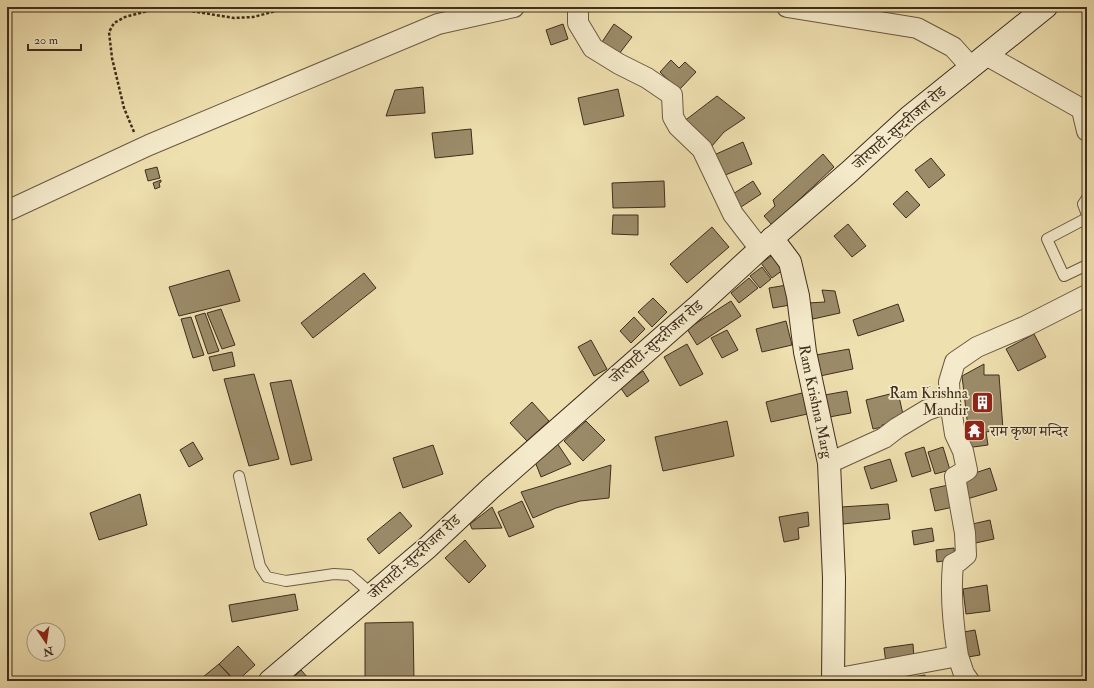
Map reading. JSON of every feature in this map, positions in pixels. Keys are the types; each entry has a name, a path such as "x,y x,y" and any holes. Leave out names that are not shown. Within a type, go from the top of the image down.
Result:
{"main road":[{"name":"जोरपाटी-सुन्दरीजल रोड","path":"270,681 428,547 491,488 698,306 766,243 849,172 909,117 1046,7"},
{"name":"Ram Krishna Marg","path":"766,243 790,262 798,296 805,352 829,463"},
{"path":"829,463 834,578 833,680"}],"street":[{"path":"7,211 141,149 438,24 514,7"},
{"path":"578,7 578,23 593,48 619,64 647,78 672,95 673,117 678,126 702,149 733,214 766,243"},
{"path":"786,7 821,10 917,28 978,61 1085,111 1087,131"},
{"path":"969,681 964,674 958,656 951,606 953,564 960,561 966,554 965,533 955,477 966,470 963,451 955,434 950,402 949,382 955,362 977,347 1026,326 1087,295"},
{"name":"Ram Krishna Marg","path":"829,463 884,438 897,428 927,410 950,402"},
{"path":"833,680 958,656"}],"lane":[{"path":"1087,198 1083,204 1087,216 1047,239 1064,276 1087,265"},
{"path":"239,476 260,566 267,577 286,581 334,574 350,575 373,594"}],"path":[{"path":"141,149 124,108 112,58 109,32 114,23 125,17 159,8 179,9 234,18 253,17 292,7"}],"building":[{"path":"563,24 568,39 551,45 546,30"},
{"path":"614,24 632,37 619,54 602,42"},
{"path":"671,60 679,68 685,62 696,72 679,90 660,72"},
{"path":"423,87 425,113 386,116 395,90"},
{"path":"618,89 624,116 584,125 578,98"},
{"path":"717,96 745,118 724,132 712,146 683,122"},
{"path":"471,129 473,154 435,158 432,133"},
{"path":"743,142 752,164 723,176 714,155"},
{"path":"823,154 834,167 772,225 764,216 775,206 773,200"},
{"path":"931,158 945,175 929,188 915,170"},
{"path":"157,167 160,178 148,181 145,170"},
{"path":"161,180 159,183 160,187 155,189 153,183"},
{"path":"664,181 665,207 613,208 612,183"},
{"path":"753,181 761,194 741,207 733,194"},
{"path":"907,191 920,205 906,218 893,204"},
{"path":"613,215 638,215 638,235 612,234"},
{"path":"848,224 866,246 852,257 834,236"},
{"path":"712,227 729,247 687,283 670,264"},
{"path":"777,252 787,267 772,278 761,263"},
{"path":"762,267 771,279 760,288 750,276"},
{"path":"229,270 240,301 179,316 169,287"},
{"path":"364,273 376,288 313,338 301,323"},
{"path":"749,278 758,288 739,303 731,293"},
{"path":"787,285 790,305 773,308 769,288"},
{"path":"822,290 835,291 840,313 813,319 808,303 825,302"},
{"path":"653,298 667,312 652,327 638,312"},
{"path":"731,301 741,316 697,345 687,329"},
{"path":"898,304 904,321 858,336 853,320"},
{"path":"221,309 235,345 222,349 207,313"},
{"path":"205,313 219,351 208,354 195,316"},
{"path":"191,317 204,355 193,358 181,319"},
{"path":"634,317 645,329 631,343 620,331"},
{"path":"786,321 792,345 762,352 756,329"},
{"path":"727,330 738,350 722,358 711,338"},
{"path":"1034,334 1046,357 1018,371 1006,349"},
{"path":"591,340 607,369 594,376 578,347"},
{"path":"687,344 703,374 680,386 664,357"},
{"path":"849,349 853,369 820,376 816,355"},
{"path":"232,352 235,366 213,371 209,357"},
{"name":"Ram Krishna Mandir","path":"984,364 984,375 999,375 1003,429 986,432 988,445 966,448 962,434 968,428 962,376"},
{"path":"643,371 649,381 627,397 620,387"},
{"path":"254,374 279,459 249,466 224,379"},
{"path":"291,380 312,460 291,465 270,383"},
{"path":"847,391 851,413 824,418 819,396"},
{"path":"806,392 812,413 771,422 766,402"},
{"path":"898,392 904,419 873,429 866,400"},
{"path":"532,402 549,421 527,441 510,423"},
{"path":"586,421 605,440 583,461 564,441"},
{"path":"727,421 734,456 663,471 655,437"},
{"path":"193,442 203,459 189,467 180,450"},
{"path":"557,443 571,464 541,477 534,459"},
{"path":"433,445 443,474 403,488 393,458"},
{"path":"924,447 931,471 912,477 905,453"},
{"path":"943,447 950,470 935,474 928,452"},
{"path":"890,459 897,481 871,489 864,467"},
{"path":"611,465 609,498 580,501 556,508 533,518 521,492"},
{"path":"990,468 997,490 967,499 960,478"},
{"path":"953,484 958,506 935,511 930,489"},
{"path":"140,494 147,525 99,540 90,513"},
{"path":"522,501 534,527 509,537 498,512"},
{"path":"888,504 890,519 843,524 841,507"},
{"path":"492,507 502,528 472,529 470,524"},
{"path":"400,512 412,526 379,554 367,539"},
{"path":"808,512 809,526 798,528 799,539 784,542 779,517"},
{"path":"990,520 994,539 971,544 968,525"},
{"path":"932,528 934,541 914,545 912,531"},
{"path":"465,540 486,566 469,583 445,558"},
{"path":"954,548 955,559 937,562 936,550"},
{"path":"987,585 990,611 966,614 963,589"},
{"path":"295,594 298,610 232,622 229,605"},
{"path":"413,622 414,681 365,681 365,623"},
{"path":"975,630 980,655 962,658 958,633"},
{"path":"913,644 914,659 886,663 884,648"},
{"path":"238,646 255,665 237,681 235,681 219,664"},
{"path":"219,664 235,681 198,681"},
{"path":"301,670 308,678 304,681 290,681"},
{"path":"925,675 926,681 890,681"}],"place":[{"name":"Ram Krishna Mandir","path":"983,402"},
{"name":"राम कृष्ण मन्दिर","path":"974,431"}]}
